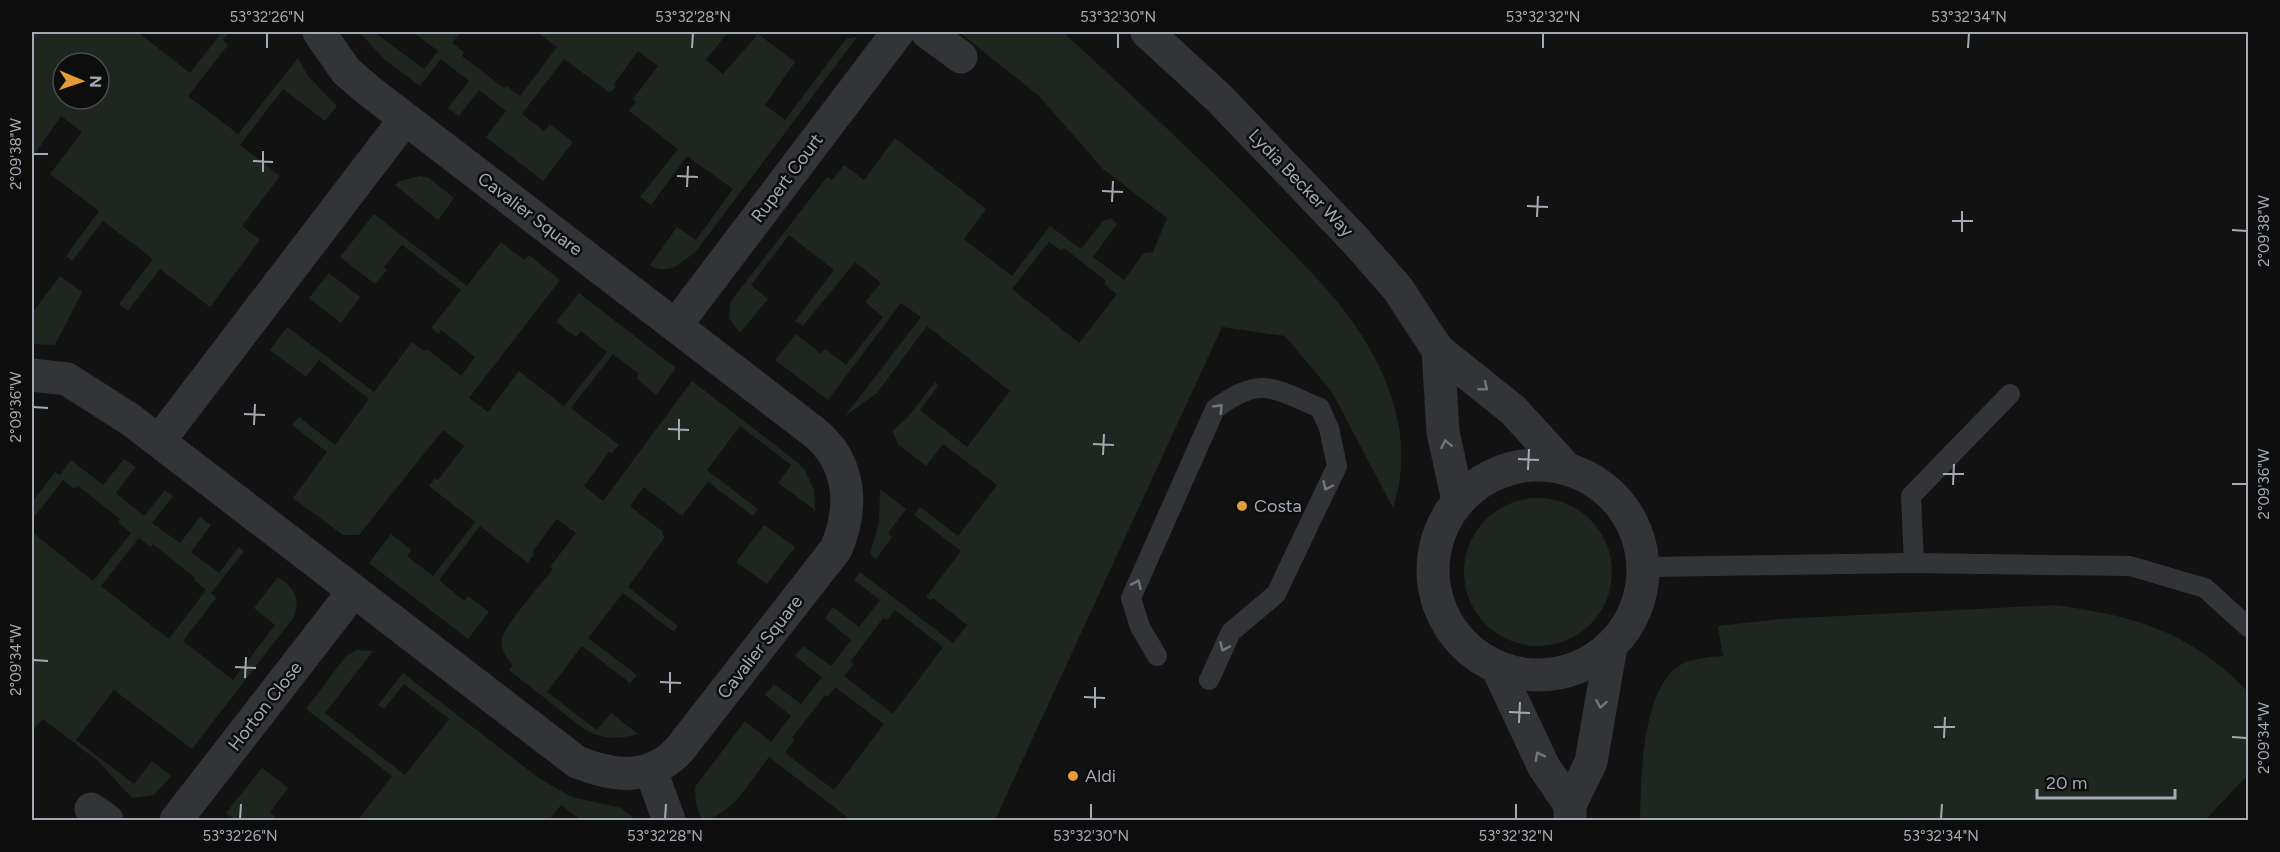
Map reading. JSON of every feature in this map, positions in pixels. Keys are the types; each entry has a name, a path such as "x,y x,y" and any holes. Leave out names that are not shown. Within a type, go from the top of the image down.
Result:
{"street":[{"name":"Cavalier Square","path":"32,375 67,379 108,404 577,762 612,774 634,775 651,771 670,759 684,744 836,549 845,525 847,497 842,466 819,436 405,119 346,71 319,32"},
{"name":"Rupert Court","path":"676,325 898,32"},
{"path":"927,32 961,57"},
{"name":"Lydia Becker Way","path":"1147,32 1219,98 1356,241 1398,289 1438,350 1513,410 1567,469"},
{"path":"159,441 405,119"},
{"name":"Lydia Becker Way","path":"1438,350 1443,432 1458,501"},
{"path":"1537,465 1567,469 1597,483 1622,505 1638,534 1644,567 1641,596 1630,623 1611,646 1586,664 1558,674 1526,675 1497,668 1477,656 1460,642 1445,620 1436,596 1433,570 1437,544 1445,522 1458,501 1481,482 1507,469 1537,465"},
{"name":"Horton Close","path":"176,820 353,592"},
{"path":"1570,813 1591,762 1611,646"},
{"path":"1497,668 1544,767 1570,813"},
{"path":"651,771 669,820"}],"lane":[{"path":"1157,656 1140,627 1131,598 1215,409 1234,395 1269,386 1320,408 1329,428 1337,466 1276,594 1231,632 1209,680"},
{"path":"1914,563 1911,496 2010,394"},
{"path":"1644,567 1914,563 2130,566 2205,588 2248,627"}],"shaded area":[{"path":"32,32 141,32 140,34 190,73 222,32 230,32 223,40 228,45 188,96 238,134 298,58 308,76 337,106 325,121 283,89 240,145 280,176 242,226 260,240 210,307 160,269 128,311 119,304 153,259 103,221 72,261 66,256 99,211 50,174 82,132 61,116 32,158"},
{"path":"359,32 374,32 424,69 438,51 413,32 461,32 452,43 464,52 462,56 504,88 507,86 520,96 557,47 537,32 728,32 706,60 723,74 758,34 795,62 765,105 785,120 846,39 857,37 697,250 675,266 663,269 650,265 677,227 696,240 733,189 687,156 651,205 640,197 678,149 629,111 636,102 633,99 658,66 638,51 610,93 564,59 522,114 544,131 550,124 573,142 543,181 486,137 506,111 479,90 459,116 448,108 469,81 441,59 420,86 385,60"},
{"path":"959,32 1063,32 1196,156 1317,278 1344,310 1368,345 1392,400 1397,417 1401,453 1401,471 1393,508 1332,392 1285,336 1222,327 995,820 851,820 769,757 732,804 723,812 702,820 696,804 695,787 745,721 771,742 791,716 765,695 774,684 801,704 822,677 795,656 803,646 831,666 851,640 825,618 833,607 859,627 880,600 854,580 860,572 953,643 967,625 933,598 931,601 926,597 961,551 914,515 920,507 958,536 997,485 943,444 926,466 898,444 892,431 908,417 935,382 938,386 920,410 967,447 1010,391 927,326 877,393 845,416 921,317 901,303 828,400 775,360 796,334 821,354 825,349 846,365 883,317 865,302 881,283 855,262 803,326 795,321 834,270 789,235 751,285 768,299 740,333 729,318 731,301 827,177 832,180 844,165 864,180 895,138 986,209 964,239 1012,276 1050,226 1081,249 1103,221 1111,218 1117,224 1093,257 1124,280 1144,253 1153,252 1167,218 1103,169 1039,96","holes":["1049,242 1061,250 1064,248 1106,281 1104,284 1117,294 1079,343 1012,289","895,610 943,647 893,714 844,676 854,664 851,661 883,618 887,620","835,687 884,724 834,790 785,753 794,740 792,738 825,695 828,697"]},
{"path":"420,176 429,178 454,198 438,220 395,185 400,181"},
{"path":"374,214 467,286 501,242 524,260 529,255 560,280 469,398 488,412 519,371 564,406 607,352 581,331 576,337 556,322 579,293 676,368 656,395 636,378 639,374 613,354 571,408 619,445 612,453 609,452 584,486 603,501 692,381 805,470 814,490 815,510 778,483 791,465 740,426 707,470 758,509 753,516 708,482 682,516 644,487 630,506 663,532 665,537 628,587 678,626 674,632 623,593 588,638 637,675 630,683 582,646 547,692 597,730 611,713 638,734 611,738 585,730 509,670 513,665 503,650 504,633 553,569 550,567 576,533 557,519 532,552 534,554 528,563 480,526 439,580 464,601 468,596 489,612 468,639 369,563 391,534 411,550 407,556 433,576 475,522 429,486 435,478 438,480 464,446 443,430 359,535 343,535 293,498 327,452 292,425 299,417 335,445 369,399 319,360 306,377 270,350 287,327 374,392 412,342 424,351 427,349 461,376 475,357 441,330 438,334 431,328 461,290 402,245 384,267 387,270 375,284 340,257"},
{"path":"329,273 360,297 341,323 309,298"},
{"path":"60,276 82,292 55,345 33,344 32,313"},
{"path":"124,459 136,467 116,493 144,516 165,490 173,496 152,523 180,543 200,517 211,525 191,552 219,573 239,547 244,551 211,593 216,598 183,641 233,680 275,625 254,608 278,577 292,589 297,604 294,617 192,749 114,690 76,740 134,784 152,761 171,776 154,795 132,798 99,762 43,719 32,731 32,532 93,581 131,533 118,522 120,519 78,486 74,489 63,480 32,520 32,502 55,472 60,475 71,460 103,485","holes":["139,538 150,547 153,544 195,578 194,580 206,590 169,639 101,586"]},
{"path":"880,489 906,509 888,533 892,537 876,559 870,554 879,522"},
{"path":"1538,498 1566,503 1591,519 1607,544 1612,572 1607,600 1591,625 1566,641 1538,646 1510,641 1485,625 1469,600 1464,572 1469,544 1485,519 1510,503"},
{"path":"764,525 795,547 767,584 736,562"},
{"path":"2055,605 2111,615 2160,630 2205,655 2227,671 2248,692 2248,775 2205,820 1640,820 1646,732 1660,689 1671,672 1686,662 1723,656 1718,626 1781,619"},
{"path":"357,650 373,651 325,713 405,775 449,719 404,684 384,709 378,705 403,673 540,779 572,797 621,808 636,820 581,820 561,805 549,820 358,820 392,776 306,709 346,656"},
{"path":"262,768 288,788 270,812 275,817 272,820 235,820 226,813"}],"place":[{"name":"Costa","path":"1242,506"},
{"name":"Aldi","path":"1073,776"}]}
